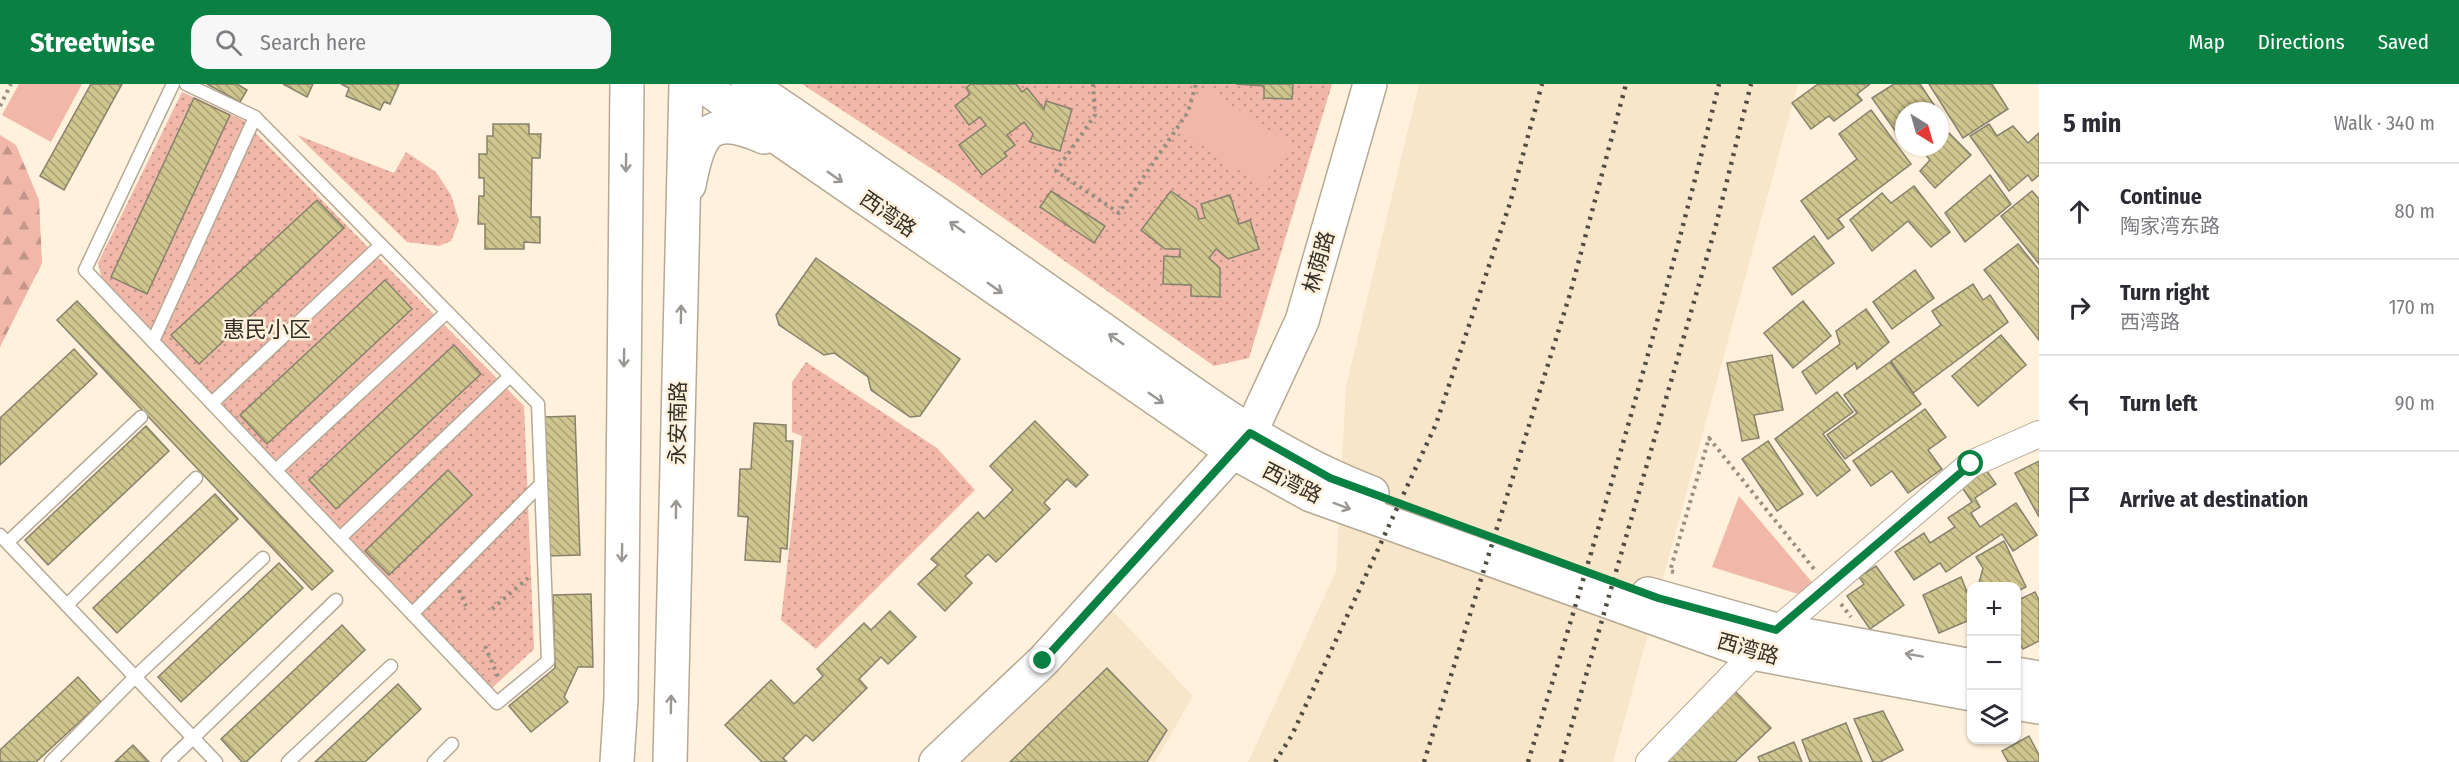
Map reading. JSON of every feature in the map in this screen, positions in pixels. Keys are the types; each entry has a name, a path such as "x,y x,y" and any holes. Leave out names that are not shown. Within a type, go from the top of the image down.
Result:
{"main road":[{"path":"612,84 626,128"},
{"path":"616,762 621,699 627,84"},
{"name":"永安南路","path":"670,762 686,84"},
{"name":"西湾路","path":"700,84 795,149 1242,442 1341,482 1658,598 1776,630 1967,665"},
{"name":"西湾路","path":"748,84 770,95 1311,495 1752,653 1967,693"},
{"name":"林荫路","path":"936,762 1043,661 1242,442 1302,321 1370,84"},
{"path":"684,214 696,151 709,132 729,125 795,149"},
{"path":"2021,675 2039,678"},
{"path":"2021,704 2039,707"}],"street":[{"path":"1649,762 1776,630 1971,464 2039,435"}],"lane":[{"path":"173,84 85,270 497,703 548,661 538,404 255,117 186,84"},
{"path":"153,341 255,117"},
{"path":"212,402 381,245"},
{"path":"276,470 447,312"},
{"path":"340,538 510,376"},
{"path":"141,417 4,538 216,762"},
{"path":"67,605 196,478"},
{"path":"412,614 541,484"},
{"path":"51,762 135,677 263,558"},
{"path":"168,762 336,600"},
{"path":"288,762 391,666"},
{"path":"434,762 452,744"}],"path":[{"path":"0,106 11,84"},
{"path":"1094,84 1095,116 1056,171 1119,213 1188,112 1196,84"},
{"path":"1680,574 1670,571 1709,438 1876,648"},
{"path":"492,609 544,564"},
{"path":"485,646 506,695"}],"shaded area":[{"path":"1419,84 1798,84 1613,762 1248,762 1336,571 1346,386"},
{"path":"1110,608 1193,696 1155,762 956,762"}],"green space":[{"path":"19,84 82,84 51,142 2,115"},
{"path":"802,84 1332,84 1249,358 1214,366 955,184"},
{"path":"1205,88 1291,144 1263,186 1177,129"},
{"path":"182,92 243,120 524,406 534,649 492,688 102,279 98,263"},
{"path":"0,135 16,145 39,200 42,263 0,347"},
{"path":"297,135 394,173 406,152 436,172 451,195 459,221 451,241 439,246 407,242"},
{"path":"806,362 937,448 975,490 816,649 781,620 802,436 792,432 792,382"},
{"path":"1739,496 1817,588 1808,597 1712,567"}],"building":[{"path":"91,84 122,84 64,190 40,176"},
{"path":"207,84 237,84 247,90 240,102"},
{"path":"283,84 313,84 307,97"},
{"path":"341,84 399,84 390,104 384,102 380,110 346,96 349,88"},
{"path":"971,84 1016,84 1022,92 1027,88 1044,109 1046,101 1072,109 1060,151 1030,142 1033,134 1024,122 1007,135 1015,145 1004,153 1007,156 982,175 959,145 986,125 980,117 969,125 955,106 970,94 966,88"},
{"path":"1236,84 1293,84 1292,99 1264,98 1264,86"},
{"path":"1818,84 1870,84 1857,94 1862,100 1834,121 1829,116 1811,129 1792,103"},
{"path":"1894,84 1920,84 1932,102 1895,102 1895,131 1872,98"},
{"path":"1929,84 1992,84 2008,109 1963,138 1949,116 1949,102 1940,102"},
{"path":"194,98 230,115 147,294 111,277"},
{"path":"1871,110 1895,142 1895,156 1905,156 1911,164 1838,219 1844,227 1828,239 1801,201 1857,159 1839,134"},
{"path":"493,124 529,124 529,134 541,134 540,158 532,158 531,217 540,217 540,243 524,242 524,249 485,249 485,224 478,224 479,196 484,196 484,178 479,178 479,154 487,154 487,136 493,136"},
{"path":"1989,124 1997,136 2013,126 2028,143 2039,133 2039,175 2032,181 2028,175 2009,191 1970,136"},
{"path":"1949,133 1971,155 1935,188 1920,171 1930,160 1926,156 1949,156"},
{"path":"1990,175 2011,204 1965,242 1945,213"},
{"path":"1914,186 1950,232 1931,247 1908,221 1872,251 1850,220 1882,193 1891,203"},
{"path":"1051,191 1105,226 1094,243 1040,207"},
{"path":"1171,191 1196,209 1199,219 1205,218 1201,204 1230,195 1239,224 1250,220 1259,249 1228,259 1216,249 1209,258 1220,268 1220,297 1191,296 1191,285 1163,284 1164,256 1180,257 1180,249 1165,249 1141,230"},
{"path":"2032,191 2039,199 2039,264 2001,216"},
{"path":"317,200 344,228 199,364 171,335"},
{"path":"1814,236 1834,263 1792,295 1773,268"},
{"path":"2018,244 2039,270 2039,340 1984,270"},
{"path":"816,258 960,359 920,416 910,417 871,390 868,377 834,353 824,355 779,325 776,315"},
{"path":"1915,270 1934,298 1892,329 1873,302"},
{"path":"385,280 412,309 267,444 240,415"},
{"path":"1973,284 1983,300 1990,295 2008,322 1913,393 1891,361 1941,325 1932,311"},
{"path":"77,301 333,571 312,590 57,320"},
{"path":"1803,301 1831,336 1793,368 1764,333"},
{"path":"1866,309 1889,342 1857,369 1855,363 1816,394 1802,372 1840,344 1836,331"},
{"path":"2001,335 2026,365 1978,406 1952,376"},
{"path":"454,345 481,374 336,509 309,480"},
{"path":"74,349 97,374 0,465 0,418"},
{"path":"1772,355 1783,410 1754,415 1759,438 1742,441 1727,363"},
{"path":"1890,362 1921,404 1845,459 1827,435 1857,413 1844,395"},
{"path":"1837,392 1853,412 1823,434 1850,470 1817,496 1775,439"},
{"path":"1925,409 1946,437 1928,450 1942,469 1908,493 1892,471 1871,486 1853,461"},
{"path":"575,416 580,555 549,556 544,417"},
{"path":"1035,421 1088,475 1076,487 1067,479 1044,503 1050,509 996,562 988,554 965,576 972,583 945,611 918,584 938,565 931,559 978,512 984,519 1013,490 990,466"},
{"path":"754,423 786,425 786,441 793,441 787,549 781,548 780,562 745,560 748,517 738,516 740,469 751,469"},
{"path":"146,426 169,451 48,565 25,540"},
{"path":"1768,441 1803,494 1777,511 1742,459"},
{"path":"2039,461 2039,517 2015,473"},
{"path":"448,470 472,495 389,575 365,551"},
{"path":"1986,470 1996,484 1975,498 1980,507 1971,513 1980,527 2016,503 2037,535 2013,551 2002,534 1946,572 1940,563 1914,580 1895,552 1924,533 1930,543 1955,527 1948,518 1972,502 1961,486"},
{"path":"215,494 238,519 117,633 93,608"},
{"path":"2004,541 2026,587 2021,590 2021,582 1979,582 1983,568 1976,557"},
{"path":"279,563 303,588 181,702 158,677"},
{"path":"1876,566 1904,605 1870,629 1847,596 1864,584 1859,577"},
{"path":"1961,577 1967,592 1967,621 1939,633 1923,595"},
{"path":"2035,592 2039,600 2039,641 2023,649 2021,645 2021,599"},
{"path":"591,594 593,667 578,667 564,697 568,702 531,732 509,706 555,668 553,595"},
{"path":"890,611 916,637 888,664 881,657 859,679 867,688 813,741 806,735 783,758 787,762 762,762 725,725 771,680 794,704 823,676 817,669 864,623 871,630"},
{"path":"342,625 365,650 246,762 242,762 221,739"},
{"path":"1107,668 1167,730 1147,762 1010,762"},
{"path":"78,677 101,702 36,762 0,762 0,750"},
{"path":"398,684 421,709 365,762 315,762"},
{"path":"1733,689 1771,728 1735,762 1668,762 1680,742"},
{"path":"1883,711 1903,750 1880,762 1873,762 1854,719"},
{"path":"1846,723 1862,762 1810,762 1802,740"},
{"path":"2029,736 2039,755 2039,762 2008,762 2002,751 2015,744 2021,744 2021,740"},
{"path":"1794,742 1802,762 1760,762 1758,757"},
{"path":"133,745 149,762 115,762"}],"railway":[{"path":"1275,762 1292,735 1436,424 1510,203 1542,84"},
{"path":"1424,762 1570,294 1626,84"},
{"path":"1528,762 1628,424 1719,84"},
{"path":"1561,762 1715,229 1751,84"}],"district":[{"name":"惠民小区","path":"267,329"}],"route":[{"path":"1043,661 1250,433 1330,478 1658,598 1776,630 1971,464"}]}
